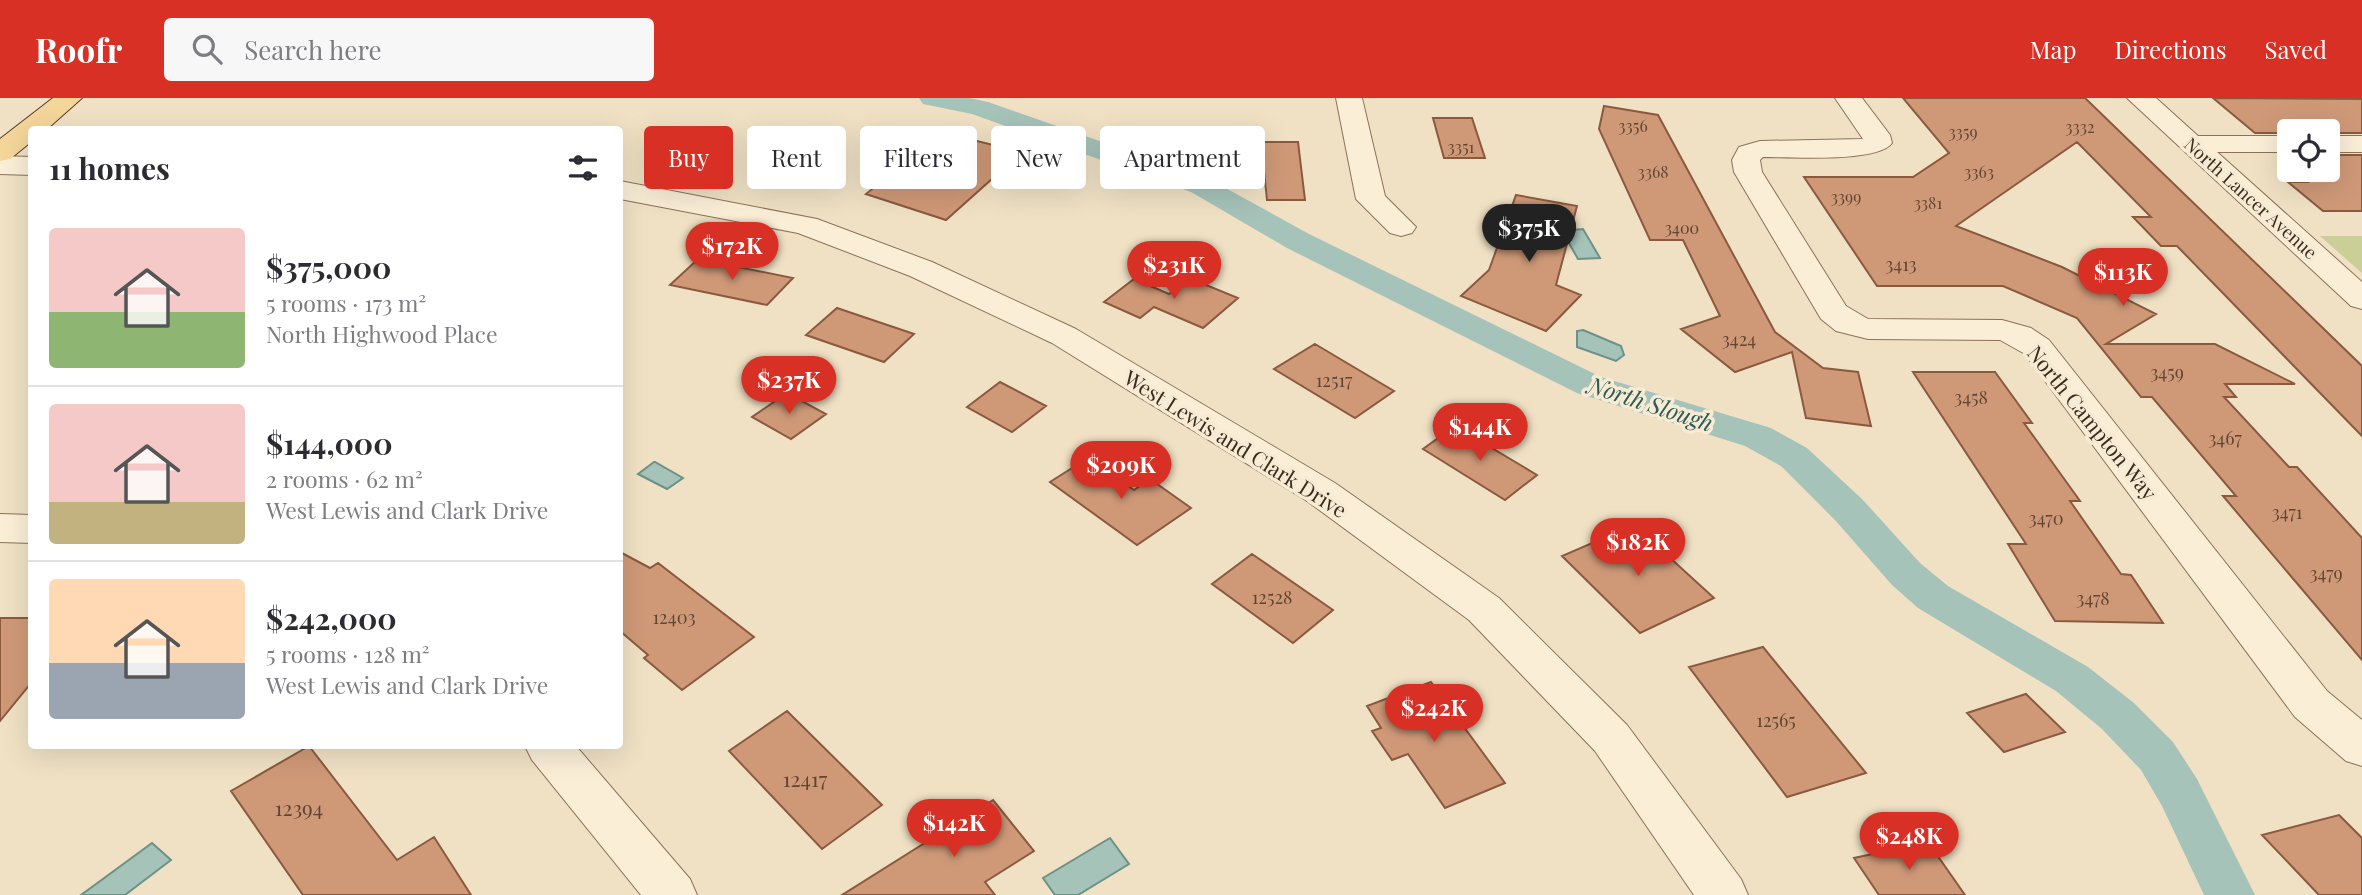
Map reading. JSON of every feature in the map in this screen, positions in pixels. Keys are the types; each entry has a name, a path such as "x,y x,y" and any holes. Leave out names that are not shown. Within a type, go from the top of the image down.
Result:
{"main road":[{"path":"34,126 69,98"},
{"path":"0,153 28,131"}],"street":[{"path":"1349,98 1371,199 1401,227"},
{"name":"North Campton Way","path":"1848,98 1876,135 1878,143 1867,148 1760,149 1749,153 1746,160 1748,173 1833,312 1849,324 1868,329 2002,330 2019,335 2037,347 2311,704 2362,747"},
{"name":"North Lancer Avenue","path":"2140,98 2362,299"},
{"path":"2190,144 2277,144"},
{"path":"2340,144 2362,144"},
{"path":"0,165 28,166"},
{"name":"West Lewis and Clark Drive","path":"623,191 807,225 921,269 1064,336 1321,492 1484,609 1611,738 1723,895"},
{"path":"0,528 28,529"},
{"path":"550,749 672,895"}],"green space":[{"path":"2320,236 2362,236 2362,273"}],"water":[{"path":"1583,229 1600,258 1578,259 1562,231"},
{"path":"1583,330 1621,346 1624,355 1616,361 1577,347 1577,331"},
{"path":"654,462 683,478 667,489 638,474"},
{"path":"1110,838 1129,864 1078,895 1055,895 1043,878"},
{"path":"152,843 171,860 125,895 81,895"}],"building":[{"path":"1903,98 2085,98 2362,366 2362,436 2177,246 2161,246 2133,217 2151,217 2077,142 1956,226 2062,267 2156,314 2106,344 2215,344 2295,384 2225,384 2236,397 2224,397 2289,467 2297,467 2362,538 2362,660 2223,496 2236,496 2152,397 2141,397 2077,318 2003,286 1877,286 1804,177 1913,177 1949,153"},
{"path":"2213,98 2362,99 2362,133 2340,133 2340,119 2277,119 2277,133 2255,133"},
{"path":"1604,106 1658,115 1775,332 1823,368 1858,372 1871,426 1806,418 1792,352 1735,372 1681,329 1720,316 1683,240 1650,240 1599,129"},
{"path":"1433,118 1472,118 1485,158 1444,158"},
{"path":"977,141 991,144 991,180 946,220 866,194 872,189 977,189"},
{"path":"1265,142 1298,142 1305,200 1267,200"},
{"path":"2340,155 2362,155 2362,211 2323,211 2288,182 2340,182"},
{"path":"1516,195 1577,206 1556,285 1581,295 1546,331 1461,296 1489,270"},
{"path":"698,259 793,278 767,305 670,285"},
{"path":"1189,278 1238,298 1203,328 1154,307 1140,318 1104,302 1134,279 1169,294"},
{"path":"837,308 914,334 884,362 806,335"},
{"path":"1315,344 1394,391 1355,418 1274,369"},
{"path":"1913,372 1995,372 2032,423 2024,423 2080,501 2070,501 2121,574 2131,575 2163,623 2055,621 2008,544 2026,544"},
{"path":"1000,382 1046,406 1012,432 967,407"},
{"path":"787,393 826,414 791,439 752,417"},
{"path":"1455,426 1537,475 1505,500 1423,449"},
{"path":"1088,458 1134,490 1150,479 1191,508 1137,545 1050,482"},
{"path":"1634,525 1714,598 1640,633 1562,556"},
{"path":"623,554 650,568 658,563 754,637 682,690 644,658 648,655 623,634"},
{"path":"1252,554 1333,610 1293,643 1212,584"},
{"path":"0,618 28,618 28,687 0,721"},
{"path":"1763,647 1866,773 1787,797 1689,667"},
{"path":"1431,682 1505,783 1445,808 1408,754 1392,760 1372,731 1381,728 1367,706"},
{"path":"2026,694 2065,732 2004,752 1967,713"},
{"path":"787,711 882,805 822,849 729,751"},
{"path":"304,749 311,749 397,860 434,837 471,895 303,895 231,791"},
{"path":"993,800 1034,851 985,882 995,895 842,895"},
{"path":"2339,815 2362,838 2362,895 2319,895 2262,835"},
{"path":"1928,842 1965,895 1879,895 1854,858"}],"waterway":[{"name":"North Slough","path":"932,98 979,108 1201,186 1298,241 1589,385 1758,437 1794,457 1849,510 1906,574 1933,597 2072,679 2118,716 2157,756 2180,793 2230,895"}]}
